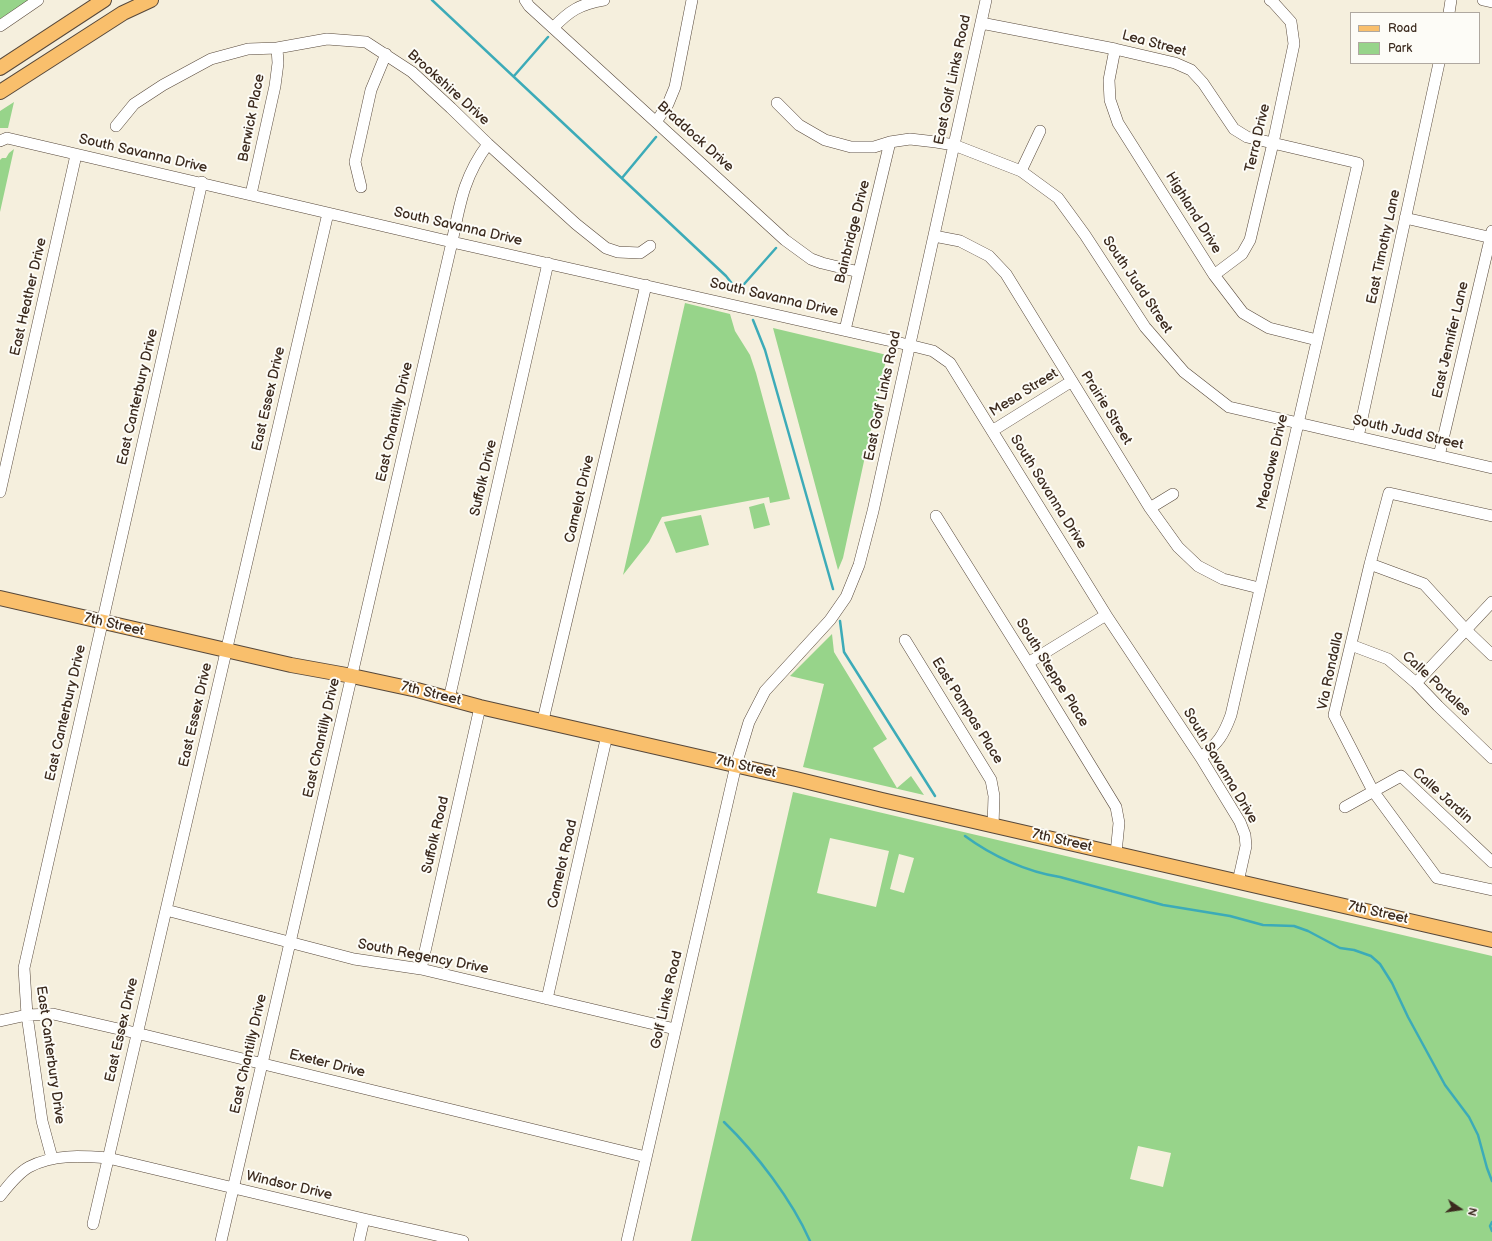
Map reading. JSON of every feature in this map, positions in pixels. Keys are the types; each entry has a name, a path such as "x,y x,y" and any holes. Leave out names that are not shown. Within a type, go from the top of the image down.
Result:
{"main road":[{"path":"0,68 104,0"},
{"path":"0,92 123,14 150,0"},
{"name":"7th Street","path":"0,598 291,665 417,690 449,699 993,826 1492,940"}],"street":[{"path":"0,26 38,0"},
{"name":"Braddock Drive","path":"525,0 529,6 784,240 800,253 822,264 859,272"},
{"path":"553,28 571,11 590,3 604,0"},
{"path":"656,122 668,104 675,87 692,0"},
{"name":"East Golf Links Road","path":"736,765 749,722 765,691 830,620 846,597 859,565 873,511 986,0"},
{"name":"Terra Drive","path":"1214,275 1242,254 1250,240 1294,44 1291,22 1270,0"},
{"path":"1449,12 1451,0"},
{"path":"1483,0 1492,2"},
{"name":"Lea Street","path":"981,23 1115,49 1175,63 1191,70 1203,83 1234,129 1247,137 1358,163"},
{"name":"Brookshire Drive","path":"116,126 134,104 163,85 211,58 248,49 277,48 327,39 366,42 412,72 576,224 606,248 618,252 640,253 650,246"},
{"name":"Berwick Place","path":"251,194 274,86 278,63 277,48"},
{"name":"Highland Drive","path":"1115,49 1109,80 1110,100 1118,123 1214,275 1243,313 1269,328 1317,340"},
{"path":"361,188 355,162 371,90 386,54"},
{"name":"East Timothy Lane","path":"1358,437 1439,64"},
{"name":"South Judd Street","path":"777,103 799,125 825,140 851,147 874,147 890,142 910,139 936,142 954,145 1021,171 1058,198 1085,235 1145,327 1184,372 1229,407 1492,468"},
{"path":"1021,171 1040,131"},
{"name":"South Savanna Drive","path":"0,141 7,138 76,155 202,182 452,242 646,284 933,351 950,363 1106,615 1201,758 1240,822 1246,846 1238,882"},
{"name":"Bainbridge Drive","path":"845,330 890,142"},
{"name":"East Chantilly Drive","path":"221,1241 459,208 467,178 477,159 488,144"},
{"name":"East Heather Drive","path":"0,492 76,155"},
{"name":"Meadows Drive","path":"1201,758 1220,740 1226,730 1231,715 1358,163"},
{"name":"East Canterbury Drive","path":"52,1158 42,1121 27,1015 24,968 202,182"},
{"name":"East Essex Drive","path":"93,1224 136,1033 328,213"},
{"path":"1405,218 1492,235"},
{"name":"East Jennifer Lane","path":"1438,456 1492,235"},
{"name":"Prairie Street","path":"934,236 960,242 989,256 1006,274 1150,508 1178,547 1198,566 1223,579 1259,588"},
{"name":"Suffolk Drive","path":"449,699 548,263"},
{"name":"Camelot Drive","path":"543,720 646,284"},
{"name":"Mesa Street","path":"992,431 1072,381"},
{"name":"Via Rondalla","path":"1492,516 1389,493 1370,564 1334,715 1373,791 1437,878 1492,890"},
{"path":"1150,508 1173,494"},
{"name":"South Steppe Place","path":"936,516 1116,807 1119,823 1116,853"},
{"path":"1370,564 1424,584 1492,656"},
{"path":"1416,683 1492,602"},
{"path":"1028,663 1106,615"},
{"name":"East Pampas Place","path":"905,640 991,780 994,796 993,826"},
{"name":"Calle Portales","path":"1351,645 1388,659 1416,683 1492,758"},
{"name":"Suffolk Road","path":"421,970 480,706"},
{"name":"Camelot Road","path":"547,999 608,735"},
{"name":"Golf Links Road","path":"627,1241 736,765"},
{"name":"Calle Jardin","path":"1345,807 1401,776 1492,862"},
{"name":"South Regency Drive","path":"166,910 354,959 421,970 676,1029"},
{"name":"Exeter Drive","path":"0,1021 27,1015 53,1014 646,1157"},
{"name":"Windsor Drive","path":"0,1196 8,1185 28,1168 52,1158 79,1156 108,1158 364,1220 463,1241"},
{"path":"359,1241 364,1220"}],"green space":[{"path":"0,0 29,0 0,19"},
{"path":"14,102 8,128 0,128 0,111"},
{"path":"14,149 0,212 0,160 2,158 6,158"},
{"path":"685,303 730,314 735,331 750,355 756,373 790,499 770,503 769,497 662,517 649,542 623,575"},
{"path":"773,328 887,355 843,558 838,570"},
{"path":"764,503 770,525 754,529 749,507"},
{"path":"701,515 709,545 676,553 664,522"},
{"path":"832,634 834,652 887,739 873,748 897,788 911,776 924,795 803,767 824,684 790,676"},
{"path":"793,792 1492,956 1492,1241 691,1241","holes":["830,838 889,851 876,907 817,893","899,854 914,858 904,893 890,889","1138,1146 1171,1153 1163,1187 1130,1179"]}],"waterway":[{"path":"432,0 726,276 738,291 776,248"},
{"path":"514,76 548,37"},
{"path":"622,178 656,137"},
{"path":"753,320 765,350 833,589"},
{"path":"840,621 844,652 935,796"},
{"path":"965,836 1010,862 1048,875 1163,905 1230,916 1263,925 1294,926 1308,931 1340,948 1354,950 1371,956 1380,964 1392,983 1408,1017 1445,1085 1469,1117 1478,1135 1492,1181"},
{"path":"724,1122 761,1162 793,1209 810,1241"},
{"path":"1492,1222 1490,1226 1492,1231"}]}
